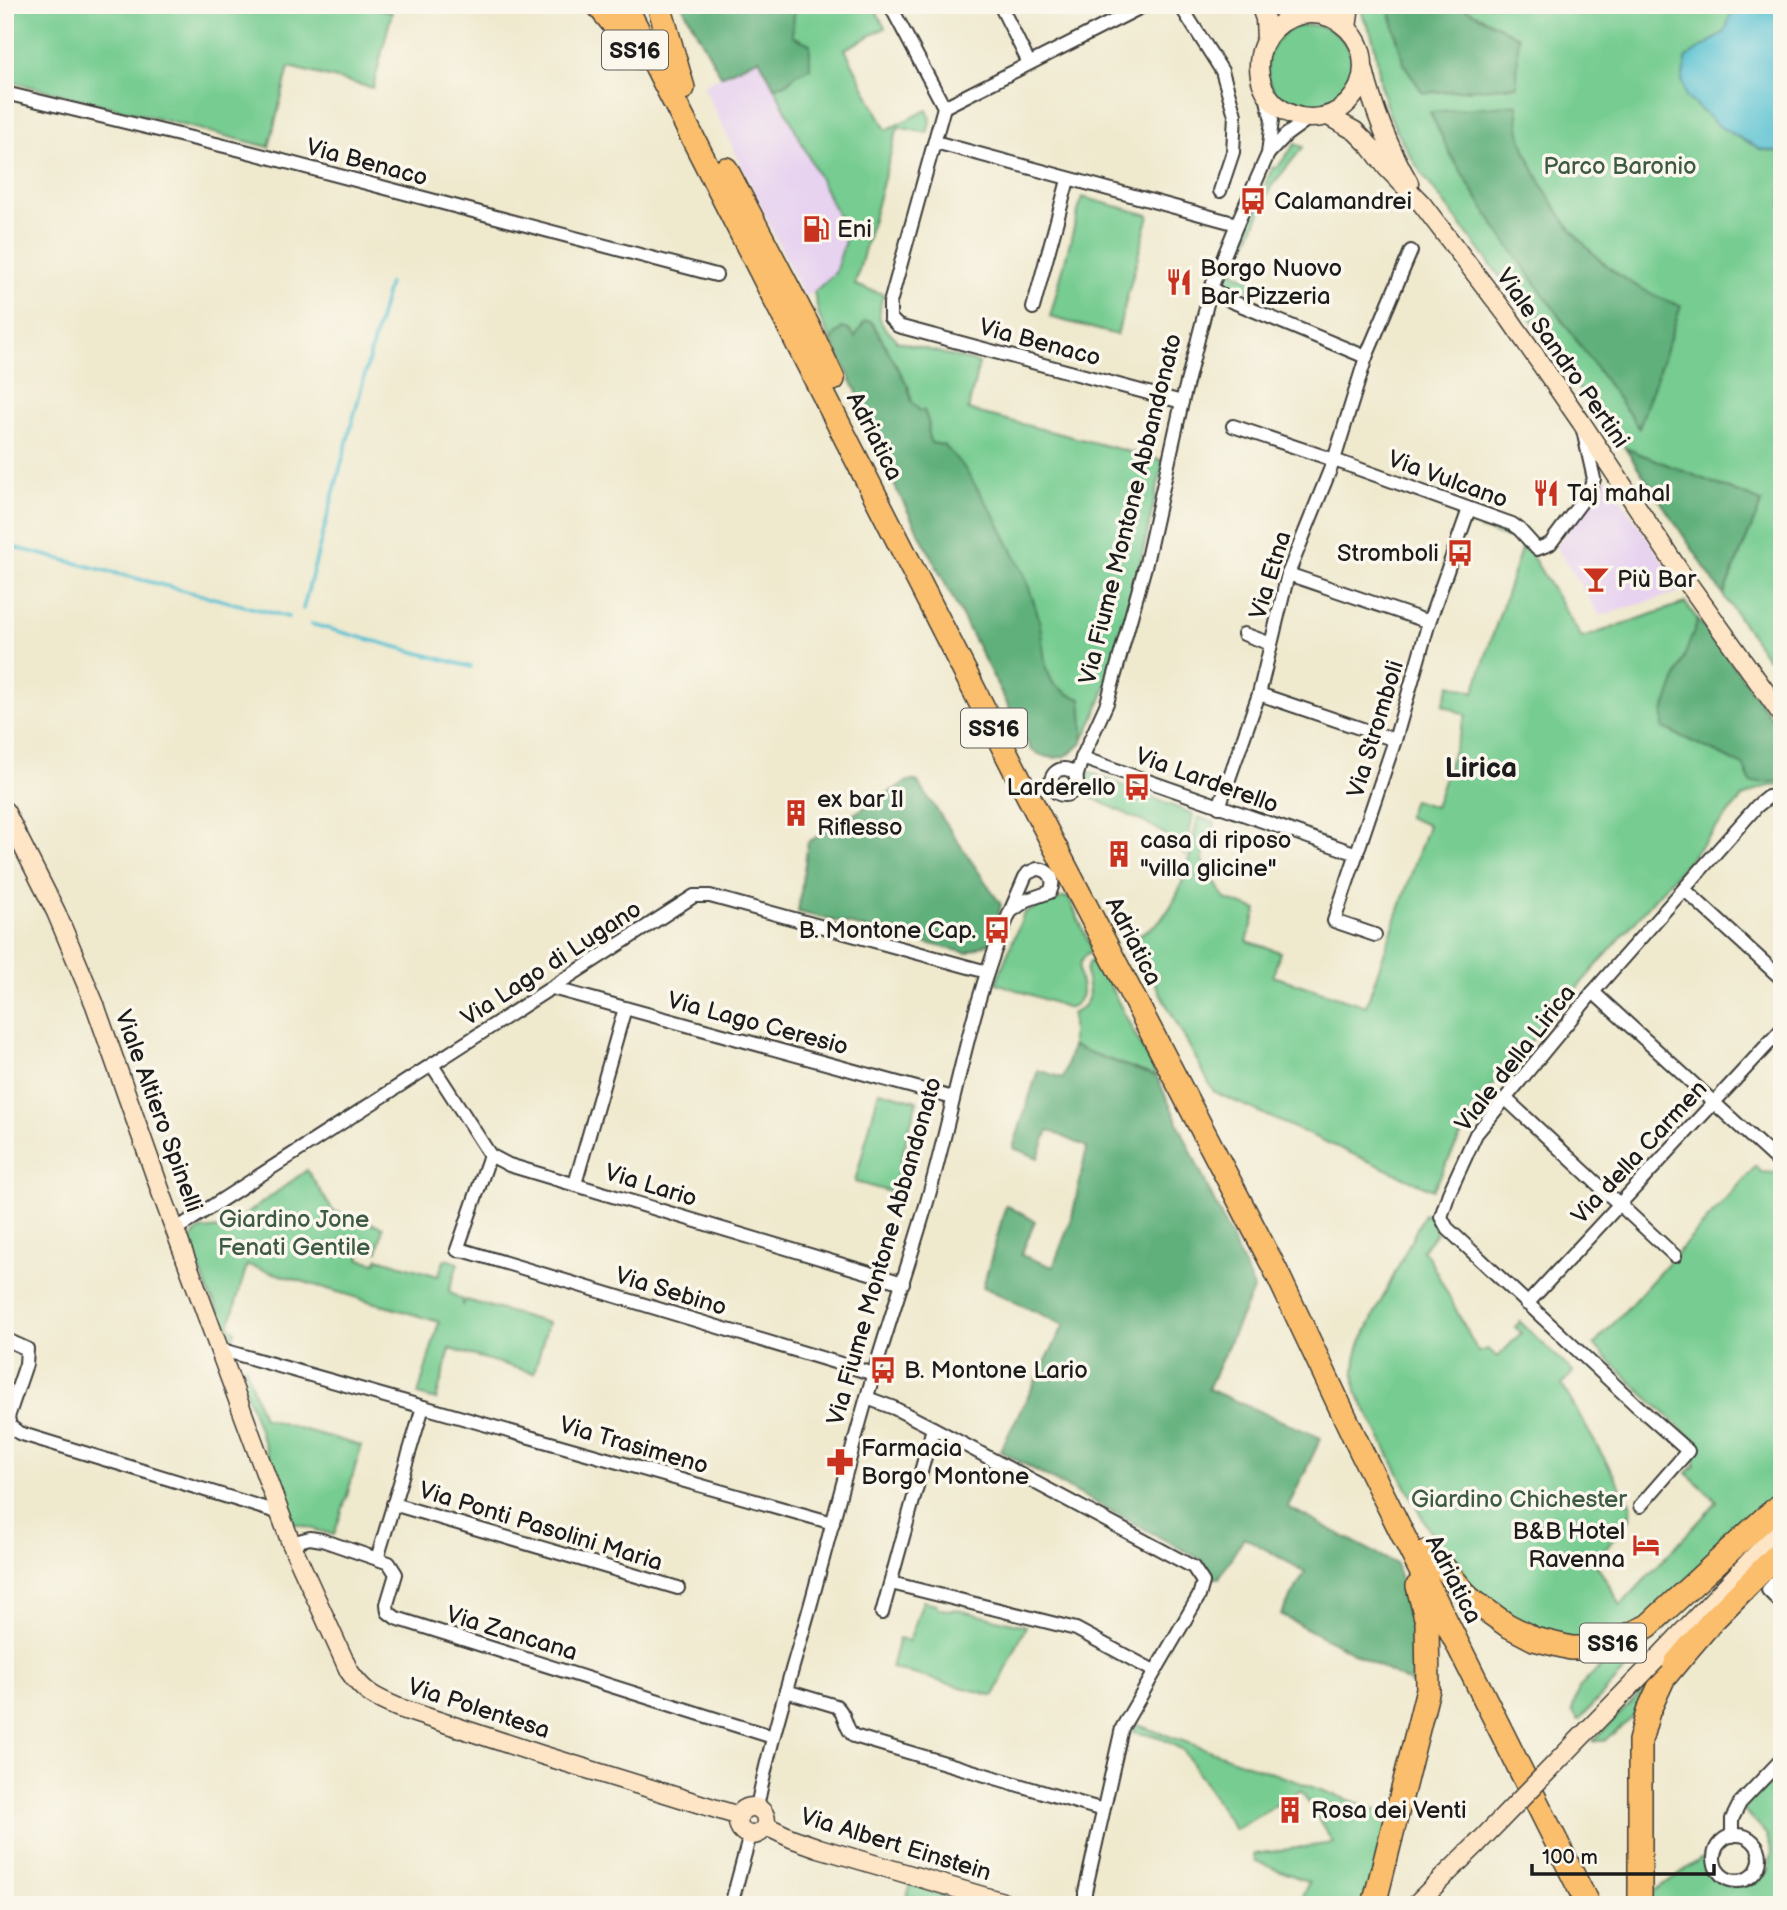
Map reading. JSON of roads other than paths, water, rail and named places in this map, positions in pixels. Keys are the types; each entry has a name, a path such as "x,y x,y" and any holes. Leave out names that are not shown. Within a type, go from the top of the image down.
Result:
{"highway":[{"name":"SS16","path":"598,5 677,91"},
{"name":"Adriatica","path":"625,5 677,91 808,326 853,423 1249,1195 1590,1903"},
{"name":"Adriatica","path":"640,5 677,91"},
{"name":"SS16","path":"659,5 677,91"},
{"name":"SS16","path":"1374,1905 1428,1689 1427,1622 1417,1584 1420,1553 1444,1568 1469,1598 1507,1625 1534,1639 1571,1648 1589,1648 1612,1643 1648,1626 1782,1504"},
{"name":"SS16","path":"1640,1905 1640,1741 1648,1712 1663,1679 1682,1656 1712,1621 1782,1550"}],"street":[{"path":"1000,5 1029,63"},
{"path":"944,107 1145,5"},
{"path":"1180,5 1222,71 1235,115 1233,152 1220,191"},
{"path":"1260,5 1265,19 1266,40"},
{"path":"1276,5 1296,16"},
{"path":"1347,28 1350,5"},
{"path":"895,7 944,107 935,142 1237,225"},
{"path":"1324,10 1347,28 1357,40 1362,54 1364,69 1361,84 1353,98 1342,109 1328,116 1308,119 1291,115 1276,106 1265,92 1260,79 1258,66 1266,40 1284,21 1296,16 1324,10"},
{"name":"Viale Sandro Pertini","path":"1364,69 1379,122 1422,204"},
{"name":"Via Fiume Montone Abbandonato","path":"1076,778 1107,702 1143,576 1211,288 1268,154 1272,120 1265,92"},
{"name":"Via Benaco","path":"5,93 241,150 716,275"},
{"name":"Viale Sandro Pertini","path":"1328,116 1355,131 1422,204 1508,318 1581,422 1680,572 1779,704"},
{"name":"Via Fiume Montone Abbandonato","path":"1268,154 1286,135 1308,119"},
{"name":"Via Benaco","path":"935,142 890,303 890,318 898,326 1182,402"},
{"path":"1033,308 1068,180"},
{"name":"Via Etna","path":"1219,807 1259,694 1289,574 1334,460 1366,357 1411,251"},
{"path":"1211,288 1241,305 1366,357"},
{"name":"Via Vulcano","path":"1233,426 1512,524 1537,549 1550,544 1588,493 1594,479 1581,422"},
{"name":"Via Stromboli","path":"1375,935 1334,921 1395,740 1429,622 1469,509"},
{"path":"1289,574 1429,622"},
{"path":"1244,634 1271,643"},
{"path":"1259,694 1395,740"},
{"path":"1063,770 1071,772 1076,778 1072,793 1064,795 1053,789 1051,780 1055,773 1082,758"},
{"name":"Via Larderello","path":"1082,758 1357,855"},
{"name":"Viale della Lirica","path":"1640,1506 1688,1451 1527,1304 1447,1228 1441,1217 1476,1134 1593,992 1757,806 1768,797 1782,796"},
{"name":"Viale Altiero Spinelli","path":"5,811 56,912 94,1005 291,1543"},
{"path":"1685,890 1782,979"},
{"name":"Via Lago di Lugano","path":"175,1230 685,900 701,895 987,972"},
{"name":"Via Fiume Montone Abbandonato","path":"757,1807 773,1737 867,1398 938,1166 953,1098 987,972 1010,912"},
{"name":"Via Lago Ceresio","path":"552,988 953,1098"},
{"path":"1593,992 1782,1165"},
{"path":"575,1184 625,1009"},
{"name":"Via della Carmen","path":"1527,1304 1782,1029"},
{"path":"432,1065 490,1155"},
{"path":"1506,1099 1675,1256"},
{"name":"Via Lario","path":"490,1155 509,1165 903,1283"},
{"name":"Via Sebino","path":"490,1155 457,1250 874,1374"},
{"path":"5,1339 27,1349 26,1364 8,1416 10,1426 19,1433 280,1513"},
{"name":"Via Trasimeno","path":"219,1349 833,1523"},
{"path":"867,1398 933,1428 1193,1567 1203,1582 1199,1596 1122,1728 1085,1898 1075,1905"},
{"path":"291,1543 310,1538 322,1540 377,1559 423,1407"},
{"path":"882,1613 933,1428"},
{"name":"Via Ponti Pasolini Maria","path":"393,1504 678,1588"},
{"path":"1415,1905 1656,1660 1782,1527"},
{"name":"Via Polentesa","path":"291,1543 349,1671 360,1687 376,1699 542,1755 739,1816"},
{"name":"Via Zancana","path":"377,1559 389,1563 396,1574 387,1604 388,1612 396,1618 773,1737"},
{"path":"1782,1575 1768,1590 1782,1604"},
{"path":"891,1583 1076,1629 1154,1671"},
{"path":"786,1691 836,1706 843,1711 848,1729 854,1736 1103,1810"},
{"path":"1732,1836 1732,1819 1740,1803 1782,1759"},
{"path":"730,1905 766,1815 757,1807 747,1808 739,1816 739,1826 743,1831 758,1830"},
{"name":"Via Albert Einstein","path":"758,1830 1013,1905"}],"water":[{"path":"1734,5 1782,5 1782,153 1760,149 1720,127 1686,97 1682,80 1687,57 1725,32"}],"waterway":[{"path":"303,609 389,283"},
{"path":"5,545 288,617"},
{"path":"311,624 471,667"}],"place":[{"name":"Calamandrei","path":"1253,201"},
{"name":"Eni","path":"816,229"},
{"name":"Borgo Nuovo Bar Pizzeria","path":"1179,282"},
{"name":"Taj mahal","path":"1546,493"},
{"name":"Stromboli","path":"1460,553"},
{"name":"Più Bar","path":"1596,579"},
{"name":"Larderello","path":"1137,787"},
{"name":"ex bar Il Riflesso","path":"796,813"},
{"name":"casa di riposo \"villa glicine\"","path":"1119,854"},
{"name":"B. Montone Cap.","path":"997,930"},
{"name":"B. Montone Lario","path":"883,1370"},
{"name":"Farmacia Borgo Montone","path":"840,1462"},
{"name":"B&B Hotel Ravenna","path":"1646,1545"},
{"name":"Rosa dei Venti","path":"1290,1810"}],"district":[{"name":"Lirica","path":"1481,767"}],"park label":[{"name":"Parco Baronio","path":"1620,166"},
{"name":"Giardino Jone Fenati Gentile","path":"294,1233"},
{"name":"Giardino Chichester","path":"1519,1499"}]}
